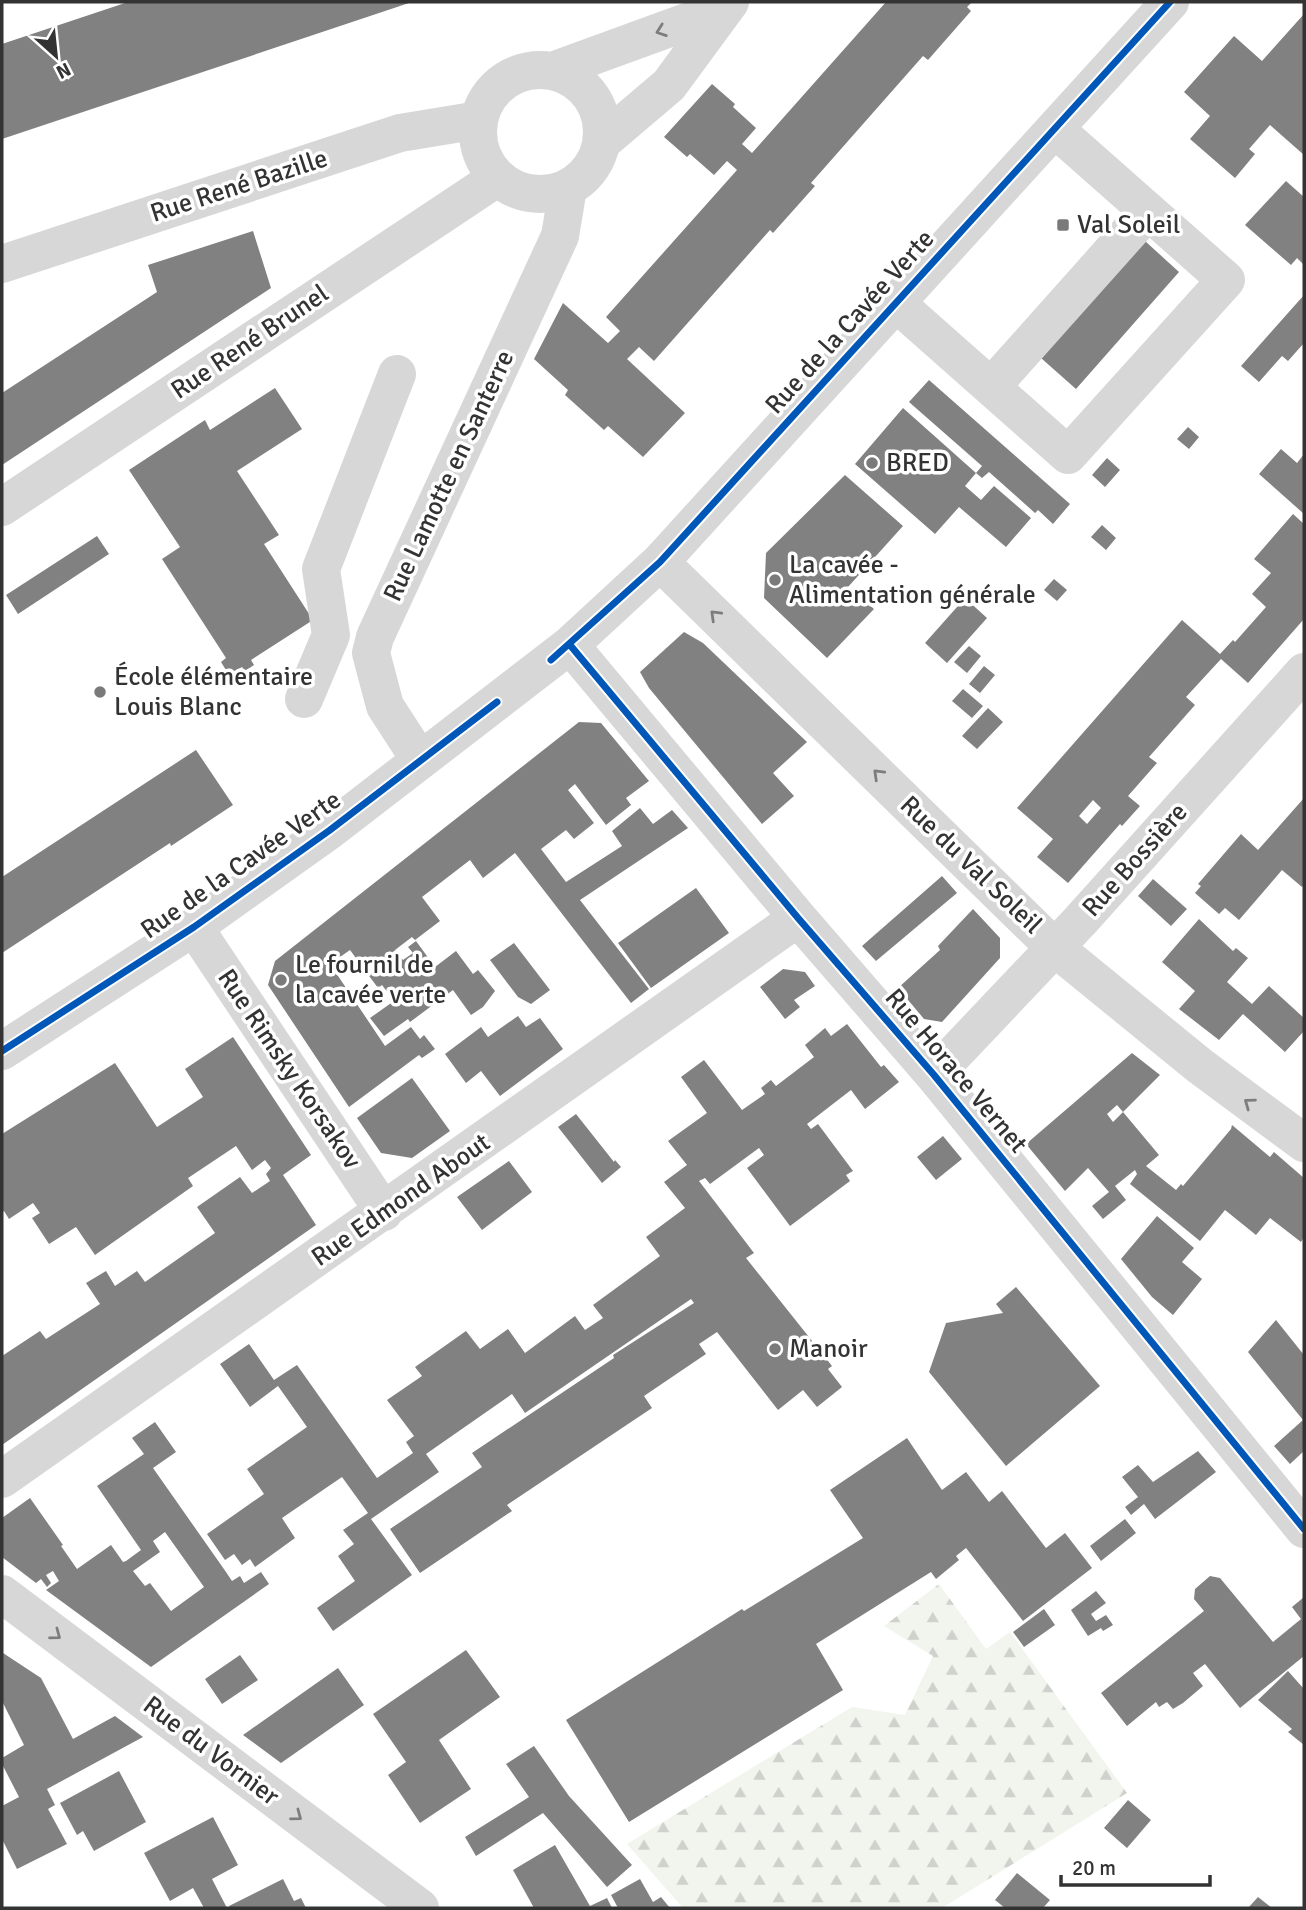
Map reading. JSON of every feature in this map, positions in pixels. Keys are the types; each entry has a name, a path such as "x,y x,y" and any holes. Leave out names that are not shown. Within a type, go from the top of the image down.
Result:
{"street":[{"name":"Rue de la Cavée Verte","path":"2,1051 194,927 330,830 570,645 660,562 1170,2"},
{"path":"552,71 727,5"},
{"path":"602,142 669,85 727,5"},
{"path":"532,70 552,71 570,77 585,88 596,104 602,122 602,142 596,161 585,177 568,188 551,194 531,194 513,188 497,178 488,166 481,152 478,120 485,102 498,86 514,75 532,70"},
{"name":"Rue René Bazille","path":"2,264 400,134 478,120"},
{"path":"896,303 1068,455 1226,279 1055,128"},
{"name":"Rue René Brunel","path":"2,507 497,178"},
{"name":"Rue Lamotte en Santerre","path":"370,653 374,636 560,236 568,188"},
{"path":"991,387 1148,211"},
{"path":"304,699 331,635 321,569 397,374"},
{"name":"Rue du Val Soleil","path":"660,562 1054,947 1200,1066 1304,1143"},
{"path":"331,635 349,638 370,653 385,706 420,760"},
{"name":"Rue Horace Vernet","path":"570,645 798,918 934,1075 1304,1529"},
{"name":"Rue Bossière","path":"934,1075 1080,921 1304,672"},
{"name":"Rue Edmond About","path":"2,1479 798,918"},
{"name":"Rue Rimsky Korsakov","path":"194,927 384,1212"},
{"name":"Rue du Vornier","path":"7,1604 420,1908"}],"green space":[{"path":"939,1584 986,1649 1010,1632 1127,1793 942,1908 683,1908 627,1844 852,1707 905,1715 933,1656 884,1626"}],"building":[{"path":"128,2 412,2 2,139 2,44"},
{"path":"886,2 972,2 967,7 971,11 928,60 923,56 811,183 815,186 773,233 770,230 654,361 639,347 627,359 685,413 643,457 608,426 604,430 565,395 568,390 534,359 563,303 608,343 620,331 606,317 737,170 727,161 714,175 690,154 687,157 664,137 712,84 735,104 733,107 756,128 742,144 752,153"},
{"path":"1304,14 1304,155 1270,125 1249,149 1255,154 1235,178 1190,139 1210,116 1184,92 1234,36 1262,61"},
{"path":"1286,181 1304,197 1304,265 1297,258 1291,265 1245,225"},
{"path":"253,231 271,288 2,465 2,393 157,292 148,265"},
{"path":"1145,241 1179,272 1076,389 1041,358"},
{"path":"1304,295 1304,343 1288,361 1282,356 1259,382 1241,366"},
{"path":"929,380 1070,504 1053,524 1038,510 1035,513 989,472 982,478 976,473 982,466 909,402"},
{"path":"275,388 302,429 237,471 279,535 264,544 313,620 251,660 254,665 245,671 242,667 229,675 221,662 226,658 162,559 180,547 129,470 205,420 210,430"},
{"path":"903,408 976,473 965,486 981,500 994,486 1031,518 1006,547 959,507 935,534 855,464"},
{"path":"1188,427 1199,437 1189,449 1177,439"},
{"path":"1281,449 1297,463 1304,454 1304,514 1259,474"},
{"path":"1107,458 1120,470 1105,487 1092,475"},
{"path":"845,475 903,526 848,587 874,609 827,658 764,598 766,553"},
{"path":"1293,514 1304,524 1304,619 1248,683 1221,659 1186,697 1195,705 1149,757 1157,763 1128,796 1140,806 1122,826 1120,824 1068,883 1037,857 1053,839 1017,808 1182,620 1220,654 1233,640 1235,642 1266,607 1252,594 1271,573 1254,559","holes":["1093,800 1101,808 1087,824 1079,816"]},
{"path":"1102,525 1116,538 1106,550 1091,537"},
{"path":"97,536 109,554 18,614 6,595"},
{"path":"1054,579 1067,590 1057,601 1044,590"},
{"path":"965,598 987,618 947,663 925,643"},
{"path":"684,632 703,643 807,742 773,773 794,796 762,824 649,688 640,672"},
{"path":"969,646 981,656 967,673 954,662"},
{"path":"984,666 995,675 980,693 969,684"},
{"path":"963,689 983,706 972,718 952,701"},
{"path":"988,708 1003,722 977,749 962,736"},
{"path":"579,722 601,723 649,781 626,798 631,805 606,825 575,784 568,790 594,823 574,839 566,830 541,849 566,882 622,846 612,831 640,808 653,824 672,810 688,828 580,900 649,989 631,1003 515,853 483,878 470,860 422,897 440,921 415,940 412,937 395,950 403,960 413,953 408,947 416,941 435,967 456,951 473,974 478,970 495,991 483,1007 471,1015 453,990 410,1022 408,1019 384,1036 370,1018 394,1001 382,985 378,988 350,950 330,964 385,1046 411,1027 420,1039 424,1035 435,1049 422,1058 419,1055 349,1107 268,985 275,961"},
{"path":"196,750 233,805 2,953 2,877"},
{"path":"1304,798 1302,887 1282,870 1239,920 1225,908 1219,914 1195,893 1201,886 1198,884 1241,834 1258,850"},
{"path":"942,876 957,893 876,961 862,946"},
{"path":"1153,879 1187,909 1171,926 1138,896"},
{"path":"696,888 729,933 651,988 618,943"},
{"path":"973,909 1000,938 1000,958 942,1022 924,1019 898,988 940,950 938,946"},
{"path":"1199,919 1233,951 1236,948 1248,958 1227,982 1252,1004 1269,986 1304,1018 1304,1031 1285,1052 1243,1014 1219,1040 1179,1009 1195,991 1162,962"},
{"path":"514,943 550,990 531,1004 518,997 490,960"},
{"path":"783,969 805,972 815,986 794,1000 800,1007 785,1019 760,987"},
{"path":"518,1016 526,1027 540,1018 563,1049 500,1096 481,1071 466,1083 445,1054 481,1027 488,1037"},
{"path":"847,1024 881,1067 884,1065 899,1082 865,1109 851,1090 807,1124 811,1129 818,1124 853,1171 846,1175 850,1181 790,1226 747,1168 764,1155 759,1148 710,1184 705,1178 699,1181 754,1253 746,1258 832,1366 828,1369 842,1387 817,1407 803,1390 778,1410 717,1332 699,1344 706,1354 644,1396 652,1408 507,1505 512,1511 420,1573 390,1529 482,1467 472,1453 614,1358 613,1355 694,1303 691,1299 525,1413 512,1394 426,1454 439,1472 371,1519 412,1575 333,1631 317,1608 355,1581 338,1556 354,1544 343,1530 368,1513 342,1477 282,1518 295,1538 255,1567 250,1559 242,1565 234,1554 225,1560 207,1534 264,1494 247,1469 307,1427 278,1386 250,1407 220,1364 249,1344 274,1380 297,1365 377,1478 413,1453 406,1442 414,1436 387,1400 422,1376 415,1367 466,1331 480,1349 508,1329 525,1353 575,1316 585,1330 603,1318 593,1305 660,1256 646,1237 685,1208 664,1182 687,1165 668,1141 707,1113 681,1077 704,1060 742,1110 765,1094 761,1088 771,1080 776,1086 814,1057 805,1045 825,1028 831,1036"},
{"path":"233,1037 311,1155 283,1175 316,1225 2,1445 2,1356 40,1331 46,1339 100,1304 86,1283 106,1271 115,1286 137,1271 145,1282 215,1233 197,1207 240,1177 252,1193 270,1181 266,1174 271,1168 265,1160 252,1170 236,1146 188,1178 193,1186 95,1255 76,1227 49,1244 32,1218 40,1213 33,1203 9,1219 4,1211 2,1212 2,1134 115,1063 157,1127 203,1097 185,1069"},
{"path":"1132,1053 1160,1075 1123,1112 1159,1155 1146,1166 1176,1190 1181,1184 1183,1186 1232,1125 1270,1157 1274,1152 1304,1178 1304,1237 1301,1242 1270,1218 1256,1235 1225,1210 1200,1241 1130,1184 1137,1174 1135,1170 1115,1186 1126,1200 1103,1219 1092,1206 1109,1192 1088,1168 1065,1191 1026,1144","holes":["1117,1105 1123,1112 1113,1122 1107,1114"]},
{"path":"412,1078 450,1131 412,1158 381,1153 357,1118"},
{"path":"576,1114 621,1167 602,1183 558,1127"},
{"path":"943,1136 962,1159 936,1180 917,1157"},
{"path":"509,1161 532,1192 482,1230 457,1197"},
{"path":"1157,1216 1194,1248 1182,1262 1202,1279 1173,1315 1152,1297 1121,1259"},
{"path":"1016,1287 1100,1386 1006,1466 929,1372 946,1323 1003,1313 996,1304"},
{"path":"1276,1320 1304,1355 1304,1451 1290,1464 1274,1446 1303,1420 1248,1352"},
{"path":"155,1422 176,1452 153,1468 232,1581 240,1576 244,1583 261,1572 269,1584 151,1667 46,1590 59,1581 53,1571 46,1575 51,1583 47,1587 41,1579 36,1583 2,1557 2,1518 30,1498 77,1569 111,1545 123,1562 141,1550 97,1486 144,1454 132,1438","holes":["165,1532 204,1587 171,1611 150,1583 145,1586 133,1571 160,1552 153,1541"]},
{"path":"907,1438 942,1490 966,1472 989,1502 1002,1491 1046,1548 1065,1533 1092,1568 1023,1621 966,1548 956,1556 959,1560 936,1579 931,1572 816,1644 843,1690 629,1822 566,1720 742,1609 744,1611 863,1538 830,1490"},
{"path":"1198,1451 1216,1472 1155,1519 1144,1504 1131,1515 1125,1507 1138,1497 1122,1477 1138,1465 1153,1482"},
{"path":"1125,1519 1136,1533 1101,1561 1090,1546"},
{"path":"1210,1576 1220,1578 1273,1642 1301,1619 1292,1607 1304,1597 1304,1656 1240,1708 1205,1664 1193,1673 1203,1686 1183,1703 1173,1709 1167,1702 1159,1707 1156,1702 1127,1726 1101,1693 1204,1611 1194,1599 1195,1589"},
{"path":"1096,1591 1106,1603 1091,1614 1096,1621 1106,1615 1113,1625 1088,1636 1071,1610"},
{"path":"1044,1609 1055,1625 1024,1647 1013,1632"},
{"path":"466,1650 500,1697 439,1740 471,1789 420,1823 388,1775 406,1762 373,1714"},
{"path":"3,1653 41,1678 73,1739 115,1716 143,1737 47,1789 55,1805 48,1809 67,1844 17,1869 2,1839 2,1806 19,1797 2,1764 2,1758 24,1745 2,1701"},
{"path":"240,1655 258,1680 222,1704 205,1679"},
{"path":"338,1668 364,1705 281,1763 243,1735"},
{"path":"1288,1671 1304,1689 1304,1745 1288,1732 1292,1729 1258,1700"},
{"path":"534,1746 569,1796 632,1865 607,1887 543,1813 476,1856 465,1837 529,1797 506,1764"},
{"path":"119,1771 146,1822 94,1851 83,1831 77,1835 60,1803"},
{"path":"1128,1800 1151,1820 1127,1848 1104,1828"},
{"path":"213,1817 238,1865 212,1879 227,1908 204,1908 193,1888 170,1901 144,1853"},
{"path":"555,1845 590,1906 607,1898 612,1908 534,1908 513,1870"},
{"path":"1017,1873 1050,1900 1043,1908 1005,1908 995,1900"},
{"path":"283,1879 294,1901 301,1898 306,1908 230,1908 229,1906"},
{"path":"640,1879 653,1902 661,1897 670,1908 618,1908 611,1895"},
{"path":"1258,1897 1272,1908 1248,1908"}],"cycle path":[{"path":"551,660 660,562 1170,2"},
{"path":"570,645 798,918 934,1075 1304,1529"},
{"path":"2,1051 194,927 330,830 497,702"}],"place":[{"name":"Val Soleil","path":"1063,225"},
{"name":"BRED","path":"872,463"},
{"name":"La cavée - Alimentation générale","path":"775,580"},
{"name":"École élémentaire Louis Blanc","path":"100,692"},
{"name":"Le fournil de la cavée verte","path":"281,980"},
{"name":"Manoir","path":"775,1349"}]}
